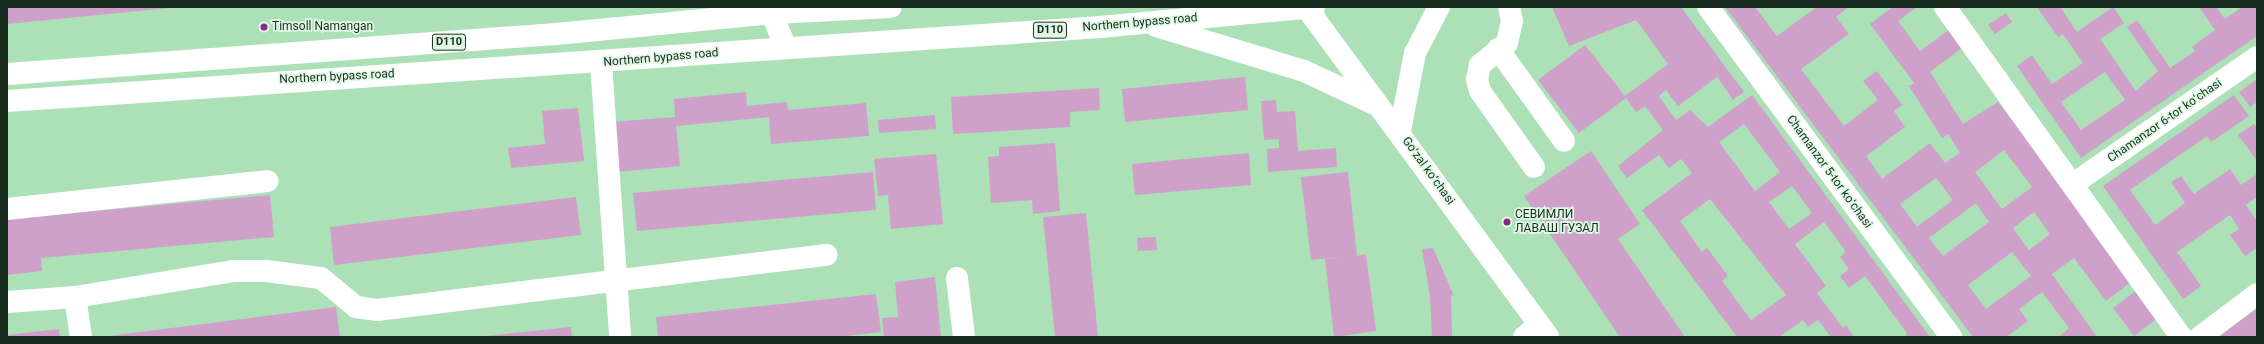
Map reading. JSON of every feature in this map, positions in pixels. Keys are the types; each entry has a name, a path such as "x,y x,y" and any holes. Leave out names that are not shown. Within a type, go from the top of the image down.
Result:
{"main road":[{"path":"634,26 644,7"},
{"name":"D110","path":"7,74 634,26 772,10 891,7"},
{"path":"1400,131 1415,53 1439,7"},
{"path":"1509,7 1511,33 1506,43 1480,65 1477,78 1480,91 1534,167"},
{"name":"Chamanzor 5-tor koʻchasi","path":"1708,7 1951,337"},
{"path":"1945,7 2181,337"},
{"name":"Goʻzal koʻchasi","path":"1309,8 1380,106 1400,131 1537,333"},
{"name":"Northern bypass road","path":"7,101 278,80 601,63 1147,22 1309,8"},
{"path":"772,10 786,48"},
{"path":"1147,22 1304,71 1380,106"},
{"path":"1498,49 1564,141"},
{"name":"Chamanzor 6-tor koʻchasi","path":"2072,184 2257,57"},
{"path":"601,63 613,281 620,337"},
{"path":"7,208 267,181"},
{"path":"7,302 75,297 233,271 266,271 321,278 356,307 377,310 827,255"},
{"path":"958,278 964,337"},
{"path":"2200,337 2257,294"},
{"path":"75,297 82,337"}],"building":[{"path":"7,7 169,7 169,8 7,24"},
{"path":"1552,7 1681,7 1744,92 1733,100 1717,77 1678,106 1666,90 1659,96 1676,120 1690,110 1708,127 1752,95 1930,337 1906,337 1907,333 1865,276 1849,288 1840,276 1849,269 1840,257 1846,252 1824,222 1795,244 1826,286 1817,293 1843,328 1846,325 1854,337 1831,337 1818,320 1808,327 1803,320 1779,337 1737,337 1642,210 1692,173 1681,159 1669,168 1659,155 1627,178 1618,166 1663,130 1645,106 1636,112 1626,98 1579,133 1538,80 1585,45 1625,96 1668,64 1636,20 1569,46","holes":["1744,124 1780,172 1755,191 1719,142","1792,186 1812,213 1789,229 1769,202","1710,199 1786,295 1751,320 1722,281 1728,276 1707,248 1702,252 1680,221"]},
{"path":"1725,7 1755,7 1777,36 1817,7 1849,7 1836,17 1849,34 1801,69 1844,126 1878,100 1863,81 1877,71 1902,105 1894,111 1905,127 1866,156 1882,179 1930,143 1945,163 1960,153 1948,134 1942,138 1909,86 1914,83 1870,24 1893,7 1917,7 1898,21 1920,51 1950,29 1963,47 1930,72 1963,124 1998,102 2131,282 2106,301 2074,258 2052,274 2097,337 2058,337 2069,328 2042,292 2019,309 2028,321 2006,337 1973,337","holes":["2004,150 2032,187 2002,209 1975,172","1936,178 1953,200 1917,227 1900,204","1976,203 1989,222 1943,256 1929,238","2034,212 2050,234 2029,250 2013,228","2012,252 2031,276 1986,309 1968,285"]},
{"path":"2037,7 2060,7 2077,32 2113,7 2124,23 2100,39 2136,91 2158,71 2127,27 2137,20 2170,68 2195,51 2192,47 2215,30 2199,7 2216,7 2225,19 2242,7 2257,7 2257,36 2081,158 2017,66 2032,55 2052,84 2083,63 2063,34 2058,37","holes":["2105,72 2125,100 2081,130 2061,102"]},
{"path":"2006,13 2012,22 1995,34 1988,25"},
{"path":"1245,77 1248,110 1125,122 1122,89"},
{"path":"2257,79 2257,102 2250,107 2239,92"},
{"path":"1099,88 1100,110 1070,112 1070,127 953,134 951,97"},
{"path":"746,92 747,106 787,102 788,110 866,103 869,136 771,144 769,117 676,126 680,166 616,172 612,122 675,117 674,99"},
{"path":"2234,95 2249,116 2211,142 2207,136 2130,190 2155,225 2185,203 2171,182 2181,176 2194,194 2230,169 2241,185 2257,174 2257,197 2246,205 2257,221 2257,248 2245,256 2230,235 2239,229 2230,215 2177,252 2201,286 2183,299 2103,186"},
{"path":"1276,100 1277,112 1295,111 1298,151 1336,148 1337,167 1268,172 1267,149 1279,148 1279,139 1264,140 1261,101"},
{"path":"578,108 584,161 511,168 508,148 545,144 542,111"},
{"path":"935,115 936,129 879,133 878,120"},
{"path":"2254,124 2257,128 2257,161 2238,135"},
{"path":"1055,143 1060,211 1033,214 1032,200 991,203 988,157 999,156 999,147"},
{"path":"1591,151 1640,224 1618,239 1685,337 1620,337 1524,196"},
{"path":"1249,153 1251,185 1135,195 1132,164"},
{"path":"936,154 943,224 891,229 888,195 878,196 874,159"},
{"path":"873,172 876,210 637,231 633,193"},
{"path":"1348,172 1357,256 1366,254 1376,331 1334,337 1325,259 1350,256 1311,260 1301,177"},
{"path":"270,195 274,237 41,258 42,271 7,275 7,219"},
{"path":"576,197 581,235 334,265 330,227"},
{"path":"1086,213 1098,337 1055,337 1043,217"},
{"path":"1156,237 1157,250 1138,251 1137,238"},
{"path":"1433,248 1454,296 1451,295 1452,337 1432,337 1430,296 1422,249"},
{"path":"935,277 941,337 884,337 882,318 898,317 895,282"},
{"path":"2137,290 2158,318 2134,336 2113,308"},
{"path":"876,294 881,332 837,337 658,337 656,317"},
{"path":"336,307 340,337 109,337 109,336"},
{"path":"2257,308 2257,337 2217,337"},
{"path":"571,327 572,337 485,337 485,336"},
{"path":"59,329 60,337 7,337 7,335"}],"place":[{"name":"Timsoll Namangan","path":"264,27"},
{"name":"СЕВИМЛИ ЛАВАШ ГУЗАЛ","path":"1507,222"}]}
